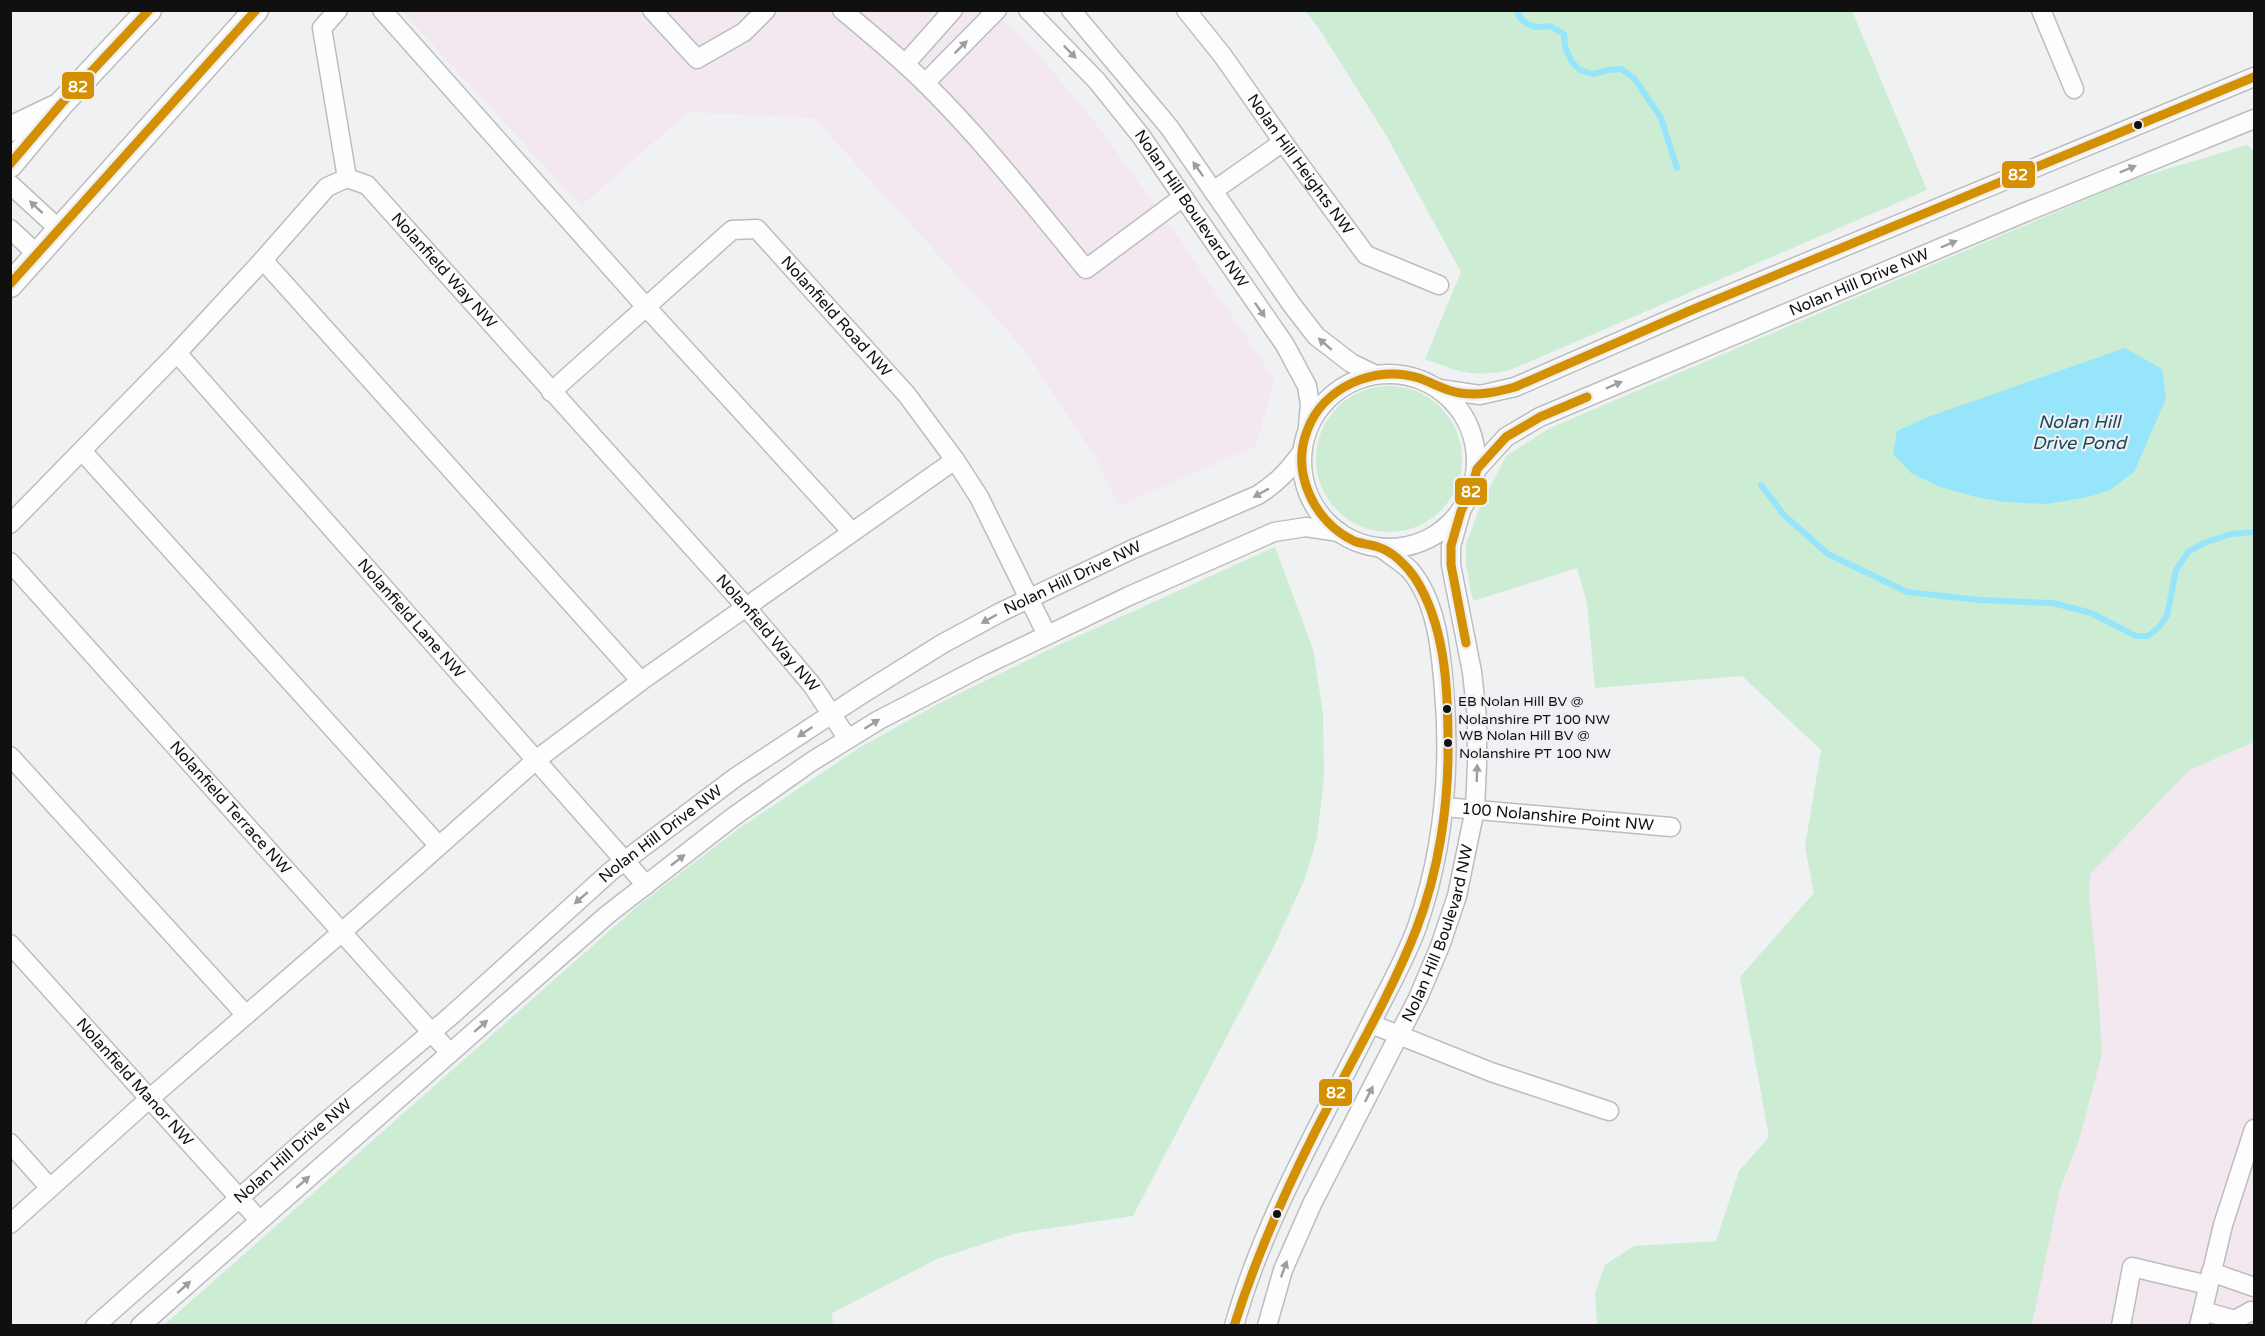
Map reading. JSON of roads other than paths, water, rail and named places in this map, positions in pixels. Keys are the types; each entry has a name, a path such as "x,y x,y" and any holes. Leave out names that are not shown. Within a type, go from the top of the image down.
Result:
{"main road":[{"path":"10,165 61,104 150,10"},
{"path":"10,285 61,231 256,10"},
{"path":"10,129 61,104"}],"street":[{"path":"10,524 177,353 327,187 347,178 322,28 338,10"},
{"path":"382,10 646,308 852,532"},
{"path":"652,10 697,59 744,32 766,10"},
{"path":"843,10 925,83 990,152 1086,269 1183,197"},
{"path":"905,64 952,10"},
{"path":"925,83 997,10"},
{"name":"Nolan Hill Boulevard NW","path":"1028,10 1097,81 1140,136 1298,366 1310,405 1307,430"},
{"name":"Nolan Hill Boulevard NW","path":"1071,10 1169,127 1316,336 1351,363 1374,374"},
{"name":"Nolan Hill Heights NW","path":"1186,10 1223,56 1282,142 1366,255 1439,285"},
{"path":"2041,10 2074,89"},
{"path":"1440,389 1480,395 1497,393 1515,387 1694,309 2254,77"},
{"name":"Nolan Hill Drive NW","path":"1476,469 1506,437 1540,417 2031,210 2254,119"},
{"path":"1213,190 1282,142"},
{"name":"Nolanfield Way NW","path":"347,178 367,185 746,608 812,685 848,739"},
{"path":"10,184 61,231"},
{"path":"10,229 38,255"},
{"name":"Nolanfield Road NW","path":"551,392 732,230 757,229 907,395 955,460 979,496 1047,635"},
{"path":"263,260 641,681"},
{"name":"Nolanfield Lane NW","path":"177,353 646,885"},
{"path":"1397,373 1420,378 1440,389 1456,405 1469,424 1476,446 1476,469 1471,491 1461,512 1445,528 1426,540 1404,547 1381,548 1359,543 1339,532 1322,517 1310,497 1303,475 1302,453 1307,430 1318,410 1333,393 1353,381 1374,374 1397,373"},
{"path":"82,452 439,846"},
{"name":"Nolan Hill Drive NW","path":"95,1326 431,1032 552,922 625,860 736,777 942,644 1029,598 1133,549 1258,495 1281,479 1302,453"},
{"path":"10,1224 536,760 641,681 955,460"},
{"name":"Nolan Hill Boulevard NW","path":"1267,1326 1283,1270 1312,1204 1399,1035 1436,956 1457,896 1475,809 1477,718 1472,672 1451,565 1450,546 1461,512"},
{"name":"Nolan Hill Drive NW","path":"140,1326 607,915 733,817 848,739 879,720 1047,635 1274,532 1306,527 1339,532"},
{"name":"Nolan Hill Boulevard NW","path":"1234,1326 1245,1288 1263,1241 1417,928 1432,873 1444,807 1448,740 1437,632 1427,599 1417,580 1408,569 1381,548"},
{"name":"Nolanfield Terrace NW","path":"10,562 450,1053"},
{"path":"10,756 246,1015"},
{"name":"100 Nolanshire Point NW","path":"1444,807 1671,827"},
{"name":"Nolanfield Manor NW","path":"10,944 259,1220"},
{"path":"1371,1024 1491,1072 1609,1111"},
{"path":"2254,1130 2223,1225 2201,1318 2235,1323 2252,1311 2254,1312"},
{"path":"10,1143 50,1188"},
{"path":"2121,1326 2132,1267 2254,1287"}],"water":[{"name":"Nolan Hill Drive Pond","path":"2125,348 2162,369 2166,399 2134,472 2110,490 2088,497 2047,504 2005,502 1940,487 1911,473 1893,454 1897,431 1928,417"}],"waterway":[{"path":"1517,10 1526,23 1540,27 1550,26 1564,34 1565,47 1572,62 1580,70 1593,74 1621,69 1634,78 1661,118 1677,168"},
{"path":"1761,485 1784,515 1828,554 1907,592 1979,600 2053,603 2091,613 2136,636 2148,636 2167,616 2176,570 2188,552 2204,543 2231,534 2254,532"}],"place":[{"name":"EB Nolan Hill BV @ Nolanshire PT 100 NW","path":"1447,709"},
{"name":"WB Nolan Hill BV @ Nolanshire PT 100 NW","path":"1448,743"}]}
